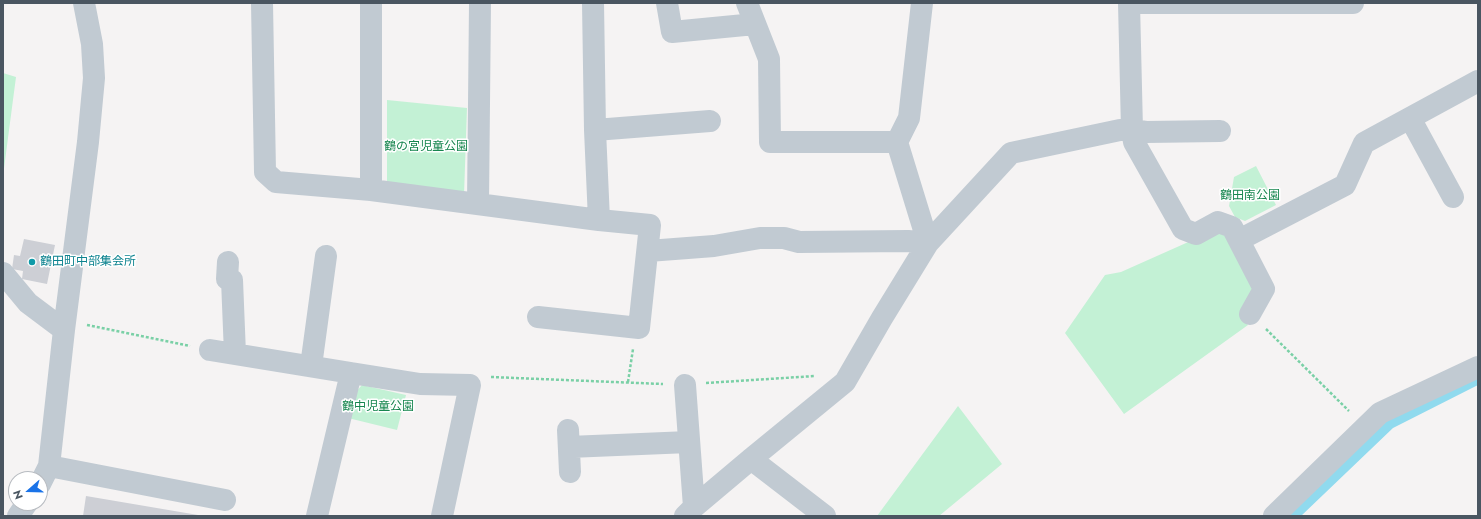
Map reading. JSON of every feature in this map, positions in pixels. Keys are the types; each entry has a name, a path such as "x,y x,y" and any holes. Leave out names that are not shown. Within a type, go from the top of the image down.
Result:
{"street":[{"path":"46,471 88,142 94,78 92,44 84,3"},
{"path":"262,3 265,172 276,182 371,190 599,220 650,225 639,328 538,317"},
{"path":"371,3 371,190"},
{"path":"478,204 480,3"},
{"path":"593,3 595,130 599,220"},
{"path":"667,3 672,32 755,24"},
{"path":"747,3 769,58 770,142 897,142"},
{"path":"922,3 909,118 897,142 928,244"},
{"path":"1250,314 1264,289 1232,227 1218,222 1196,234 1183,229 1134,142 1132,130 1129,3 1352,3"},
{"path":"1239,240 1344,184 1364,143 1478,81"},
{"path":"1410,118 1453,197"},
{"path":"595,130 710,122"},
{"path":"690,511 845,382 882,318 928,244 1011,153 1120,130 1146,132 1220,131"},
{"path":"648,251 714,246 760,238 784,238 799,242 908,240 928,244"},
{"path":"311,366 326,256"},
{"path":"228,262 227,279 232,280 235,354"},
{"path":"3,273 28,303 64,326"},
{"path":"210,350 420,384 470,385 442,516"},
{"path":"1274,516 1380,413 1478,367"},
{"path":"317,516 351,373"},
{"path":"685,384 689,442 690,511"},
{"path":"570,472 568,439 689,442"},
{"path":"751,459 825,516"},
{"path":"48,475 225,500"}],"path":[{"path":"1250,314 1366,428"},
{"path":"64,326 210,350"},
{"path":"628,382 637,328"},
{"path":"470,385 479,379 491,377 685,384 850,374"}],"green space":[{"path":"3,73 16,77 3,176"},
{"name":"鶴の宮児童公園","path":"387,100 467,108 464,195 387,186"},
{"name":"鶴田南公園","path":"1256,166 1276,205 1245,221 1235,217 1229,206 1234,177"},
{"path":"1213,231 1228,236 1253,290 1240,316 1248,325 1124,414 1065,333 1105,275 1121,272"},
{"name":"鶴中児童公園","path":"362,385 406,395 397,430 348,418 354,394"},
{"path":"958,406 1002,464 939,516 877,516"}],"water":[{"path":"1478,372 1478,385 1393,428 1301,516 1286,516 1384,420"}],"building":[{"name":"鶴田町中部集会所","path":"24,239 55,245 47,284 22,279 23,271 12,269 14,255 20,256"},
{"path":"86,496 198,515 198,516 83,516"}],"place":[{"name":"鶴田町中部集会所","path":"32,262"}]}
